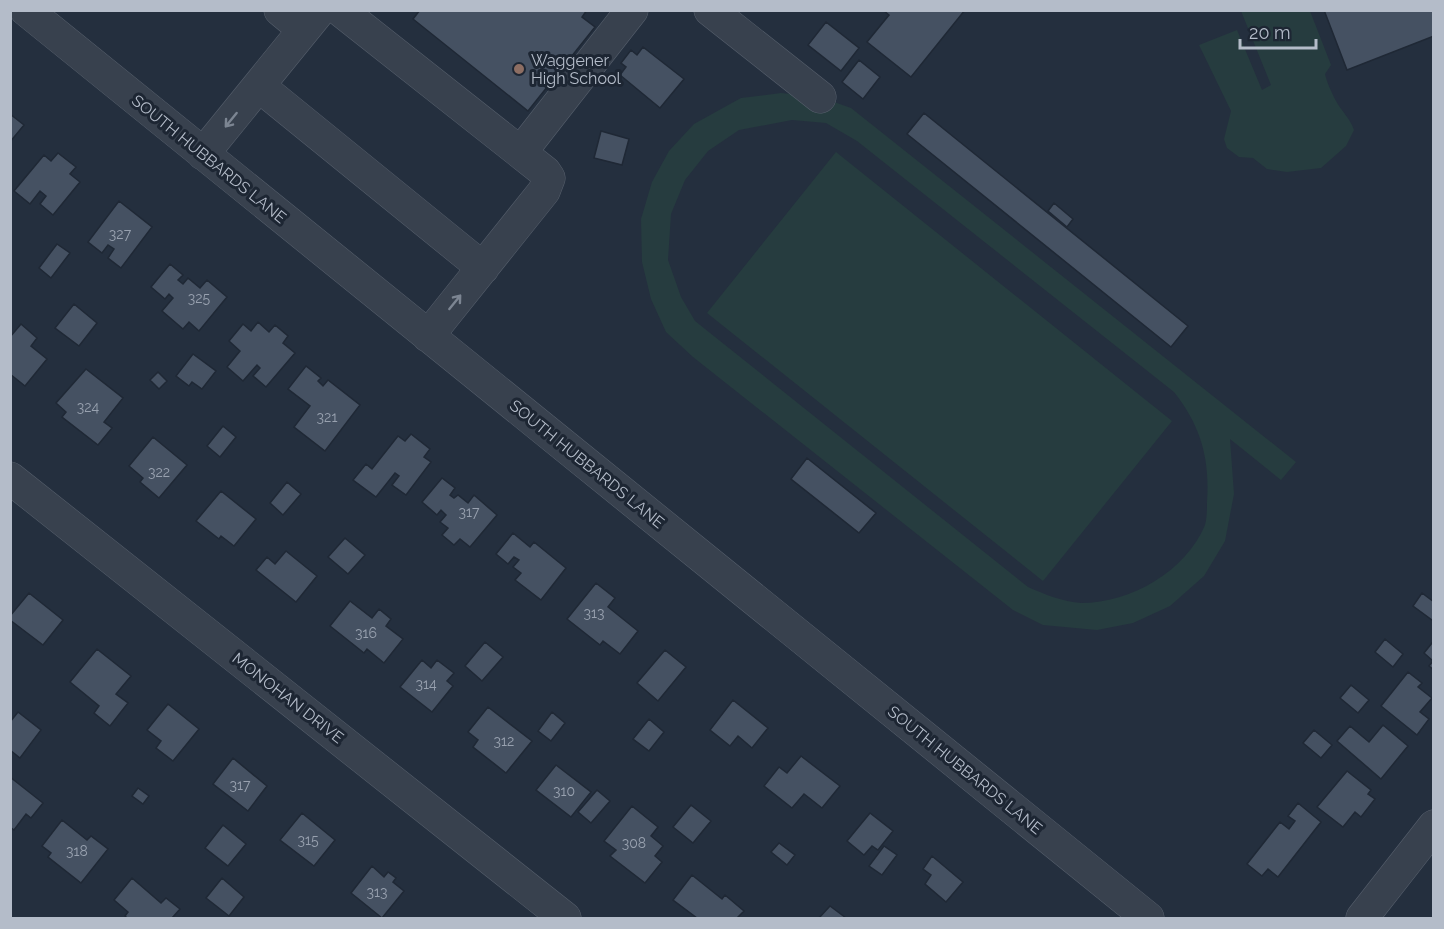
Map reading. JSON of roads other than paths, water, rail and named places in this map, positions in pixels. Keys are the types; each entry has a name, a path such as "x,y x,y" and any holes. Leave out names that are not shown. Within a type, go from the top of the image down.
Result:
{"street":[{"name":"SOUTH HUBBARDS LANE","path":"26,10 1148,918"},
{"path":"340,10 547,174 548,183 428,336"},
{"path":"521,152 632,10"},
{"path":"710,10 820,97"},
{"path":"203,154 259,86 301,17"},
{"path":"259,86 483,268"},
{"name":"MONOHAN DRIVE","path":"10,478 565,918"},
{"path":"1362,918 1434,826"}],"place":[{"name":"Waggener High School","path":"519,69"}]}
